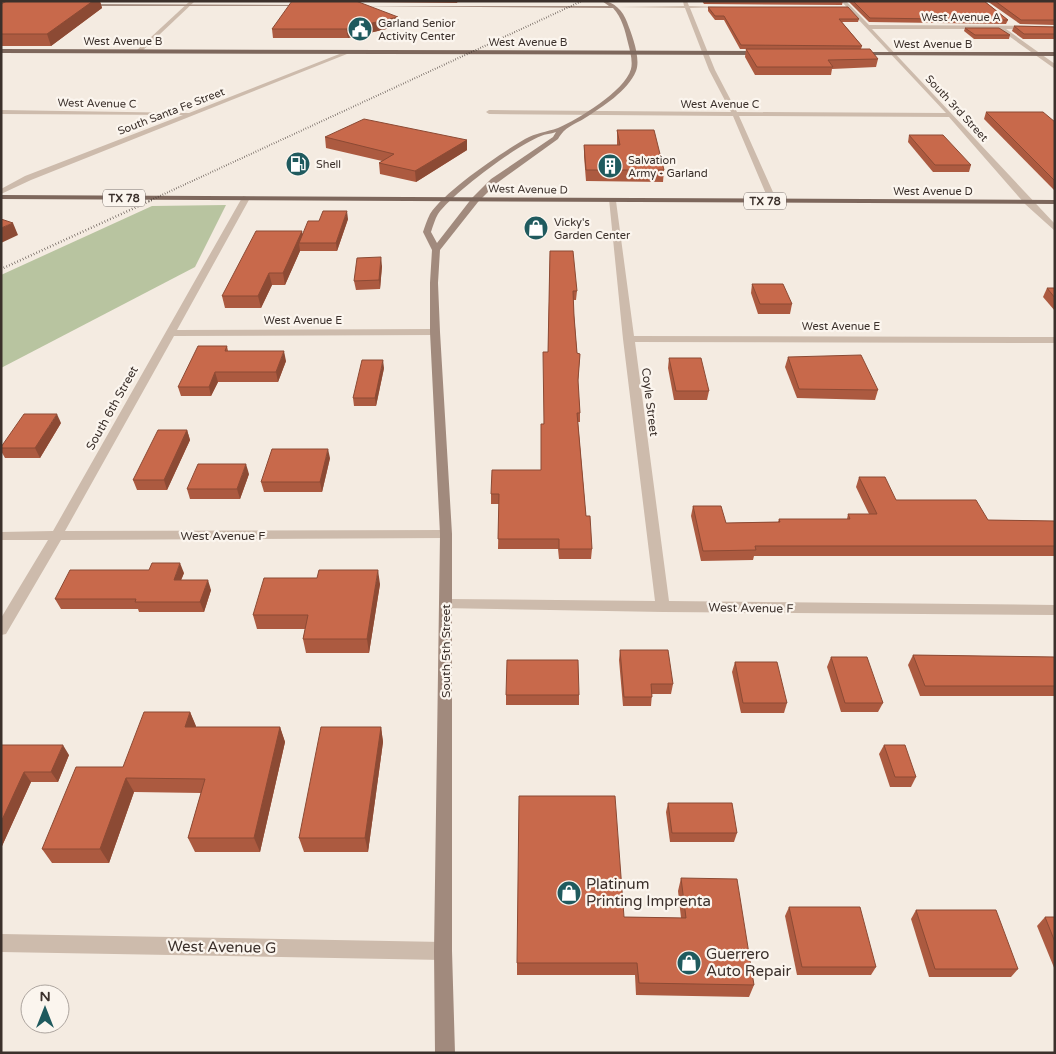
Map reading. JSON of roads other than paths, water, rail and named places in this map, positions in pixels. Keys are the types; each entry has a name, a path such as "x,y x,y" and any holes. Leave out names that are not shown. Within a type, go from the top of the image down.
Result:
{"main road":[{"name":"West Avenue B","path":"1,51 764,53"},
{"name":"West Avenue B","path":"851,54 1055,54"},
{"name":"West Avenue D","path":"1,197 1055,202"}],"street":[{"path":"604,1 616,7"},
{"path":"81,5 190,3 307,6"},
{"path":"138,52 190,3"},
{"path":"345,6 355,4 616,7 686,4 735,7"},
{"path":"686,4 773,201"},
{"name":"South 3rd Street","path":"841,5 849,8 868,27 1055,229"},
{"name":"South 5th Street","path":"445,1053 446,534 435,332 434,283 436,250 428,232 433,214 447,200 516,149 537,136 562,129 586,114 619,90 631,76 634,68 628,30 616,7"},
{"path":"1010,22 1018,28"},
{"name":"West Avenue A","path":"868,27 1055,28"},
{"path":"1001,28 1055,67"},
{"name":"South Santa Fe Street","path":"1,192 28,178 349,52"},
{"name":"West Avenue C","path":"1,112 194,114"},
{"name":"West Avenue C","path":"489,112 951,115"},
{"name":"South 5th Street","path":"436,250 475,200 494,181 556,138 562,129"},
{"name":"South 6th Street","path":"1,630 56,537 246,198"},
{"name":"Coyle Street","path":"612,201 663,607"},
{"name":"West Avenue E","path":"170,333 435,332"},
{"name":"West Avenue E","path":"628,339 1055,340"},
{"name":"West Avenue F","path":"1,536 446,534"},
{"name":"West Avenue F","path":"446,604 1055,610"},
{"name":"West Avenue G","path":"1,943 444,951"}],"railway":[{"path":"149,201 582,1"},
{"path":"1,269 152,200"}],"place":[{"name":"Garland Senior Activity Center","path":"360,29"},
{"name":"Shell","path":"298,164"},
{"name":"Salvation Army - Garland","path":"610,166"},
{"name":"Vicky's Garden Center","path":"536,228"},
{"name":"Platinum Printing Imprenta","path":"569,893"},
{"name":"Guerrero Auto Repair","path":"689,963"}]}
